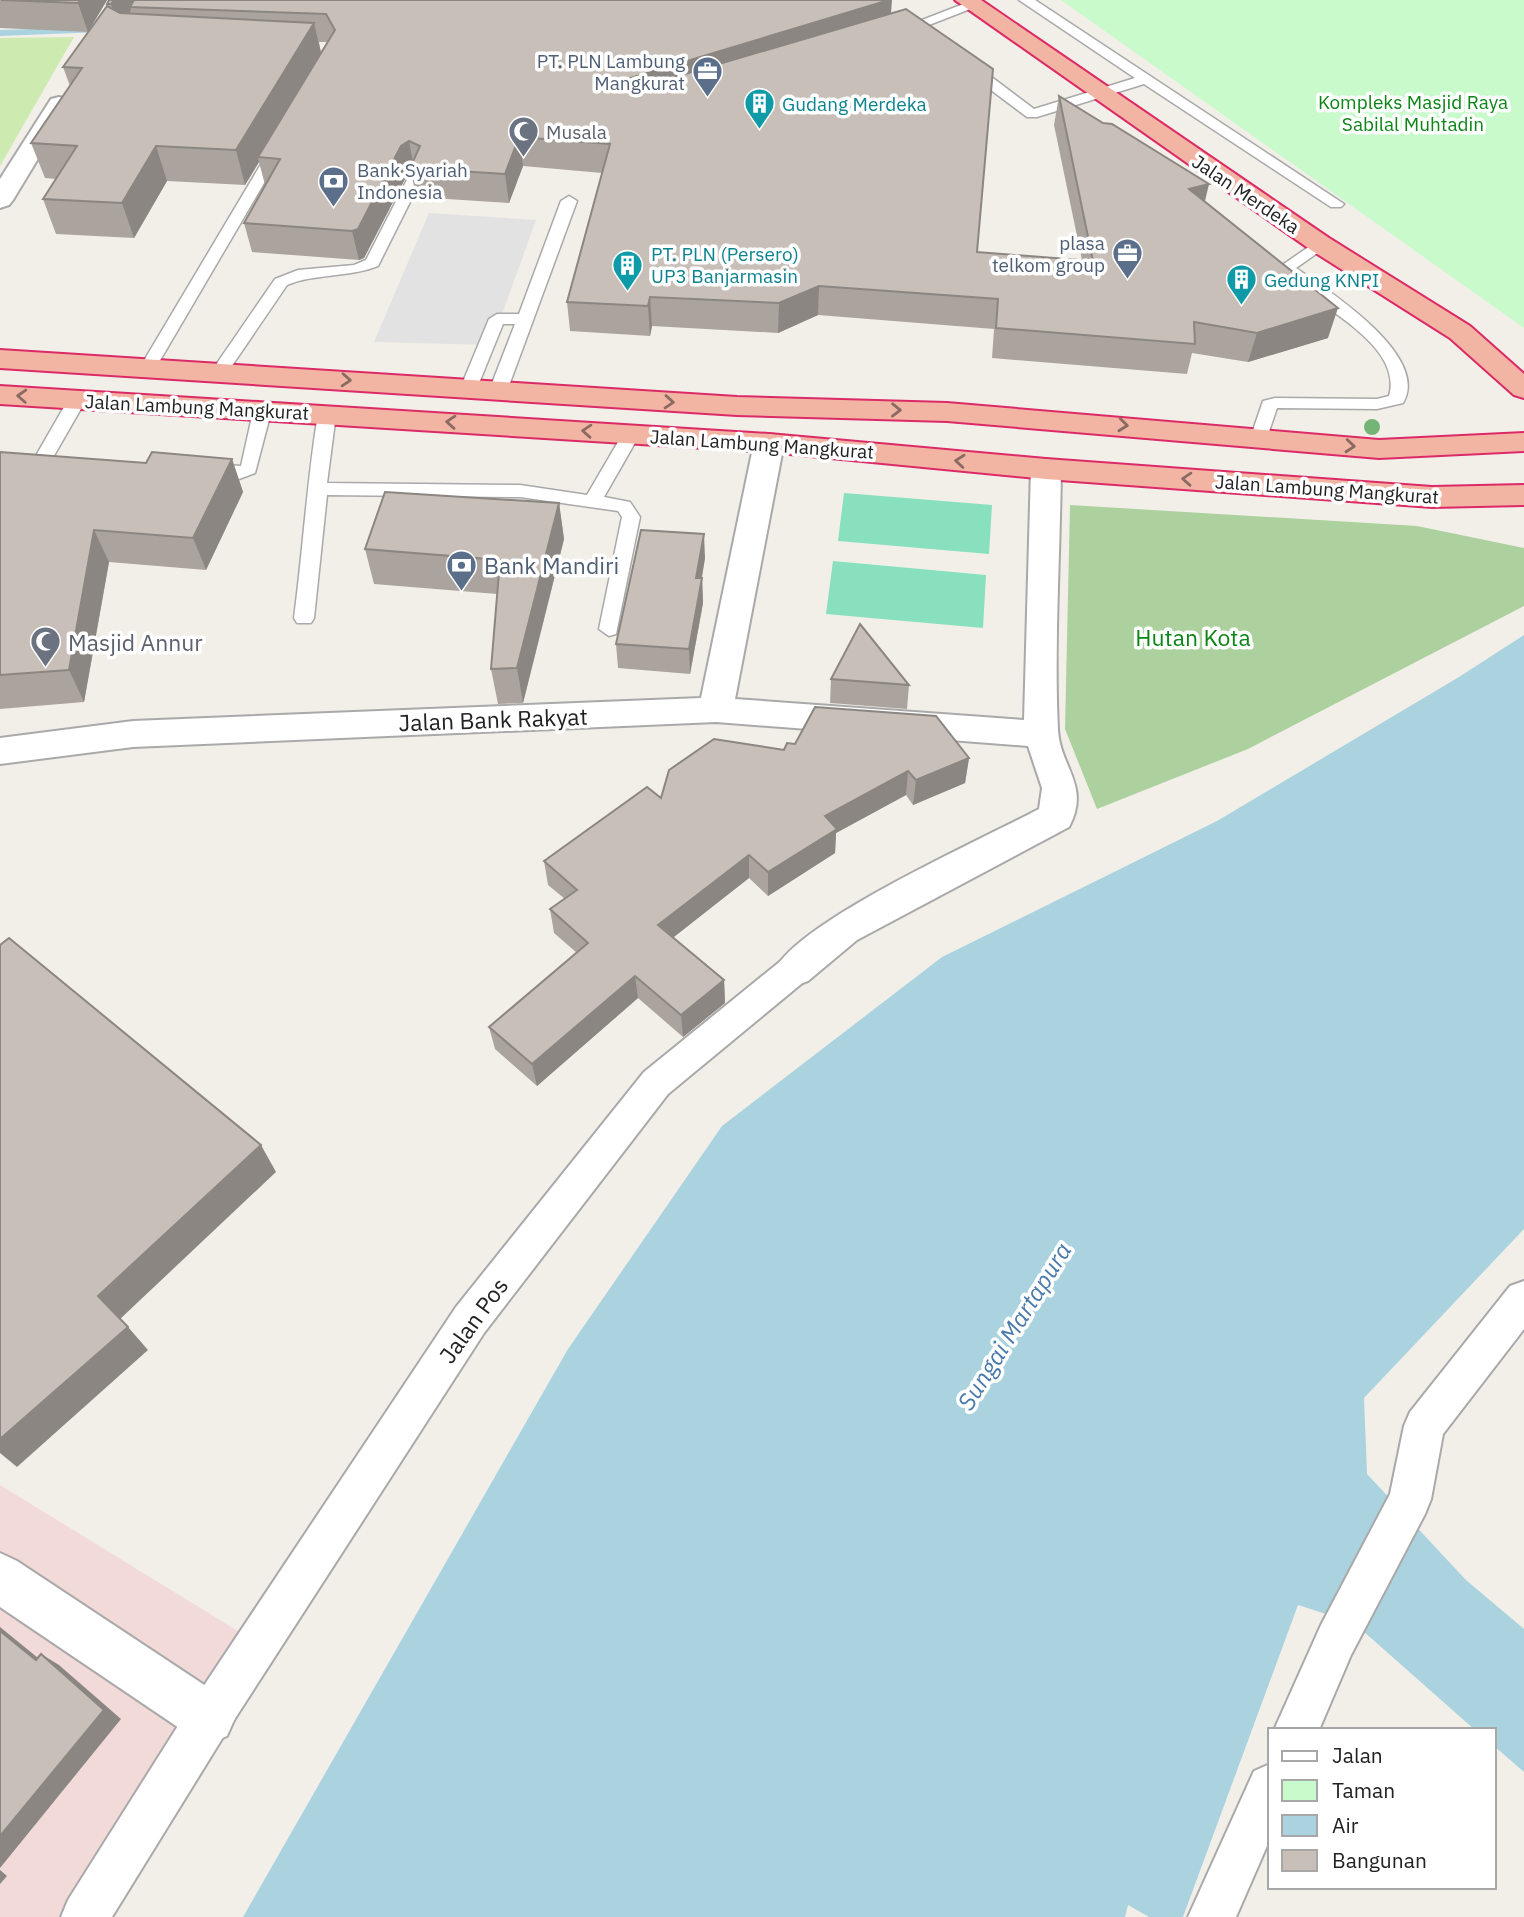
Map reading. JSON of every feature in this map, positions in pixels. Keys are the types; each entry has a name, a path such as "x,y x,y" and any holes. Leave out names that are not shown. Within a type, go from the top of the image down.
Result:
{"highway":[{"name":"Jalan Merdeka","path":"968,3 1098,94 1306,255 1460,332 1514,380"},
{"name":"Jalan Lambung Mangkurat","path":"0,359 737,406 947,412 1379,449 1519,451"},
{"path":"262,412 278,376"},
{"path":"1514,380 1519,451"},
{"path":"519,427 528,392"},
{"name":"Jalan Lambung Mangkurat","path":"0,395 769,443 1046,469 1432,497 1524,495"}],"street":[{"path":"0,200 69,88"},
{"path":"716,709 769,443"},
{"path":"794,970 844,929 1056,817 1060,788 1041,734 1046,469"},
{"name":"Jalan Bank Rakyat","path":"0,751 133,734 716,709 1041,734"},
{"name":"Jalan Pos","path":"85,1917 209,1718 478,1309 656,1083 794,970"},
{"path":"1297,1728 1336,1640 1410,1499 1424,1426 1524,1299"},
{"path":"0,1578 209,1718"},
{"path":"1212,1917 1268,1791"}],"lane":[{"path":"1026,0 1336,204"},
{"path":"889,34 920,31 938,18 968,3"},
{"path":"957,58 1032,114 1145,79"},
{"path":"1044,110 1064,122"},
{"path":"147,369 282,140"},
{"path":"219,372 281,282 298,275 357,269 372,263 416,176"},
{"path":"498,391 569,201"},
{"path":"1259,439 1269,405 1275,403 1377,404 1397,400 1403,391 1404,384 1394,359 1325,296 1286,268 1306,255"},
{"path":"469,389 496,319 526,319"},
{"path":"35,474 77,400"},
{"path":"203,470 239,473 249,469 262,412"},
{"path":"304,618 319,489 319,464 327,414"},
{"path":"593,500 631,434"},
{"path":"319,489 520,491 625,506 631,516 609,629"}],"shaded area":[{"path":"429,213 536,220 491,345 374,342"},
{"path":"0,1485 241,1633 95,1917 0,1917"}],"green space":[{"name":"Kompleks Masjid Raya Sabilal Muhtadin","path":"1061,0 1524,0 1524,328"},
{"path":"74,37 0,166 0,38"},
{"path":"844,493 992,505 989,554 838,541"},
{"name":"Hutan Kota","path":"1070,505 1417,526 1524,548 1524,606 1248,749 1097,809 1065,729"},
{"path":"833,561 986,575 983,628 826,614"}],"water":[{"name":"Sungai Martapura","path":"1524,635 1524,1229 1364,1398 1367,1474 1466,1580 1524,1629 1524,1772 1496,1748 1496,1728 1473,1728 1354,1623 1298,1605 1183,1917 1149,1917 1128,1905 1125,1917 243,1917 568,1349 722,1126 942,957 1217,821 1459,677"}],"building":[{"path":"1,0 80,0 78,3"},
{"path":"134,0 889,0 617,82 616,85 631,90 906,9 993,69 977,252 1093,261 1059,96 1103,123 1112,124 1209,184 1189,189 1338,308 1257,333 1194,322 1195,344 996,328 998,299 819,286 779,303 650,297 648,306 567,302 610,144 519,137 505,174 410,168 420,146 409,141 401,146 358,229 352,231 244,223 280,159 258,157 335,30 326,14 130,7"},
{"path":"107,6 120,13 314,23 236,150 156,146 122,203 43,199 77,146 31,143 82,68 63,67"},
{"path":"0,452 146,463 152,452 232,459 193,538 94,530 69,670 0,675"},
{"path":"385,492 559,503 517,668 491,669 500,560 365,549"},
{"path":"641,530 704,534 696,578 702,578 689,649 616,644"},
{"path":"860,624 909,685 831,679"},
{"path":"815,707 936,716 969,758 916,780 908,771 825,816 837,829 768,872 749,855 658,925 724,980 681,1015 635,976 532,1064 489,1027 588,943 550,909 577,890 544,861 647,787 661,798 669,770 714,739 784,750 787,743 795,744"},
{"path":"9,938 261,1145 98,1296 128,1327 0,1439 0,945"},
{"path":"0,1631 36,1660 41,1654 104,1710 0,1836"}],"waterway":[{"path":"0,33 99,30"}],"place":[{"name":"PT. PLN Lambung Mangkurat","path":"708,99"},
{"name":"Gudang Merdeka","path":"759,131"},
{"name":"Musala","path":"523,159"},
{"name":"Bank Syariah Indonesia","path":"334,208"},
{"name":"plasa telkom group","path":"1128,281"},
{"name":"PT. PLN (Persero) UP3 Banjarmasin","path":"628,292"},
{"name":"Gedung KNPI","path":"1241,307"},
{"name":"Bank Mandiri","path":"461,592"},
{"name":"Masjid Annur","path":"45,669"}]}
